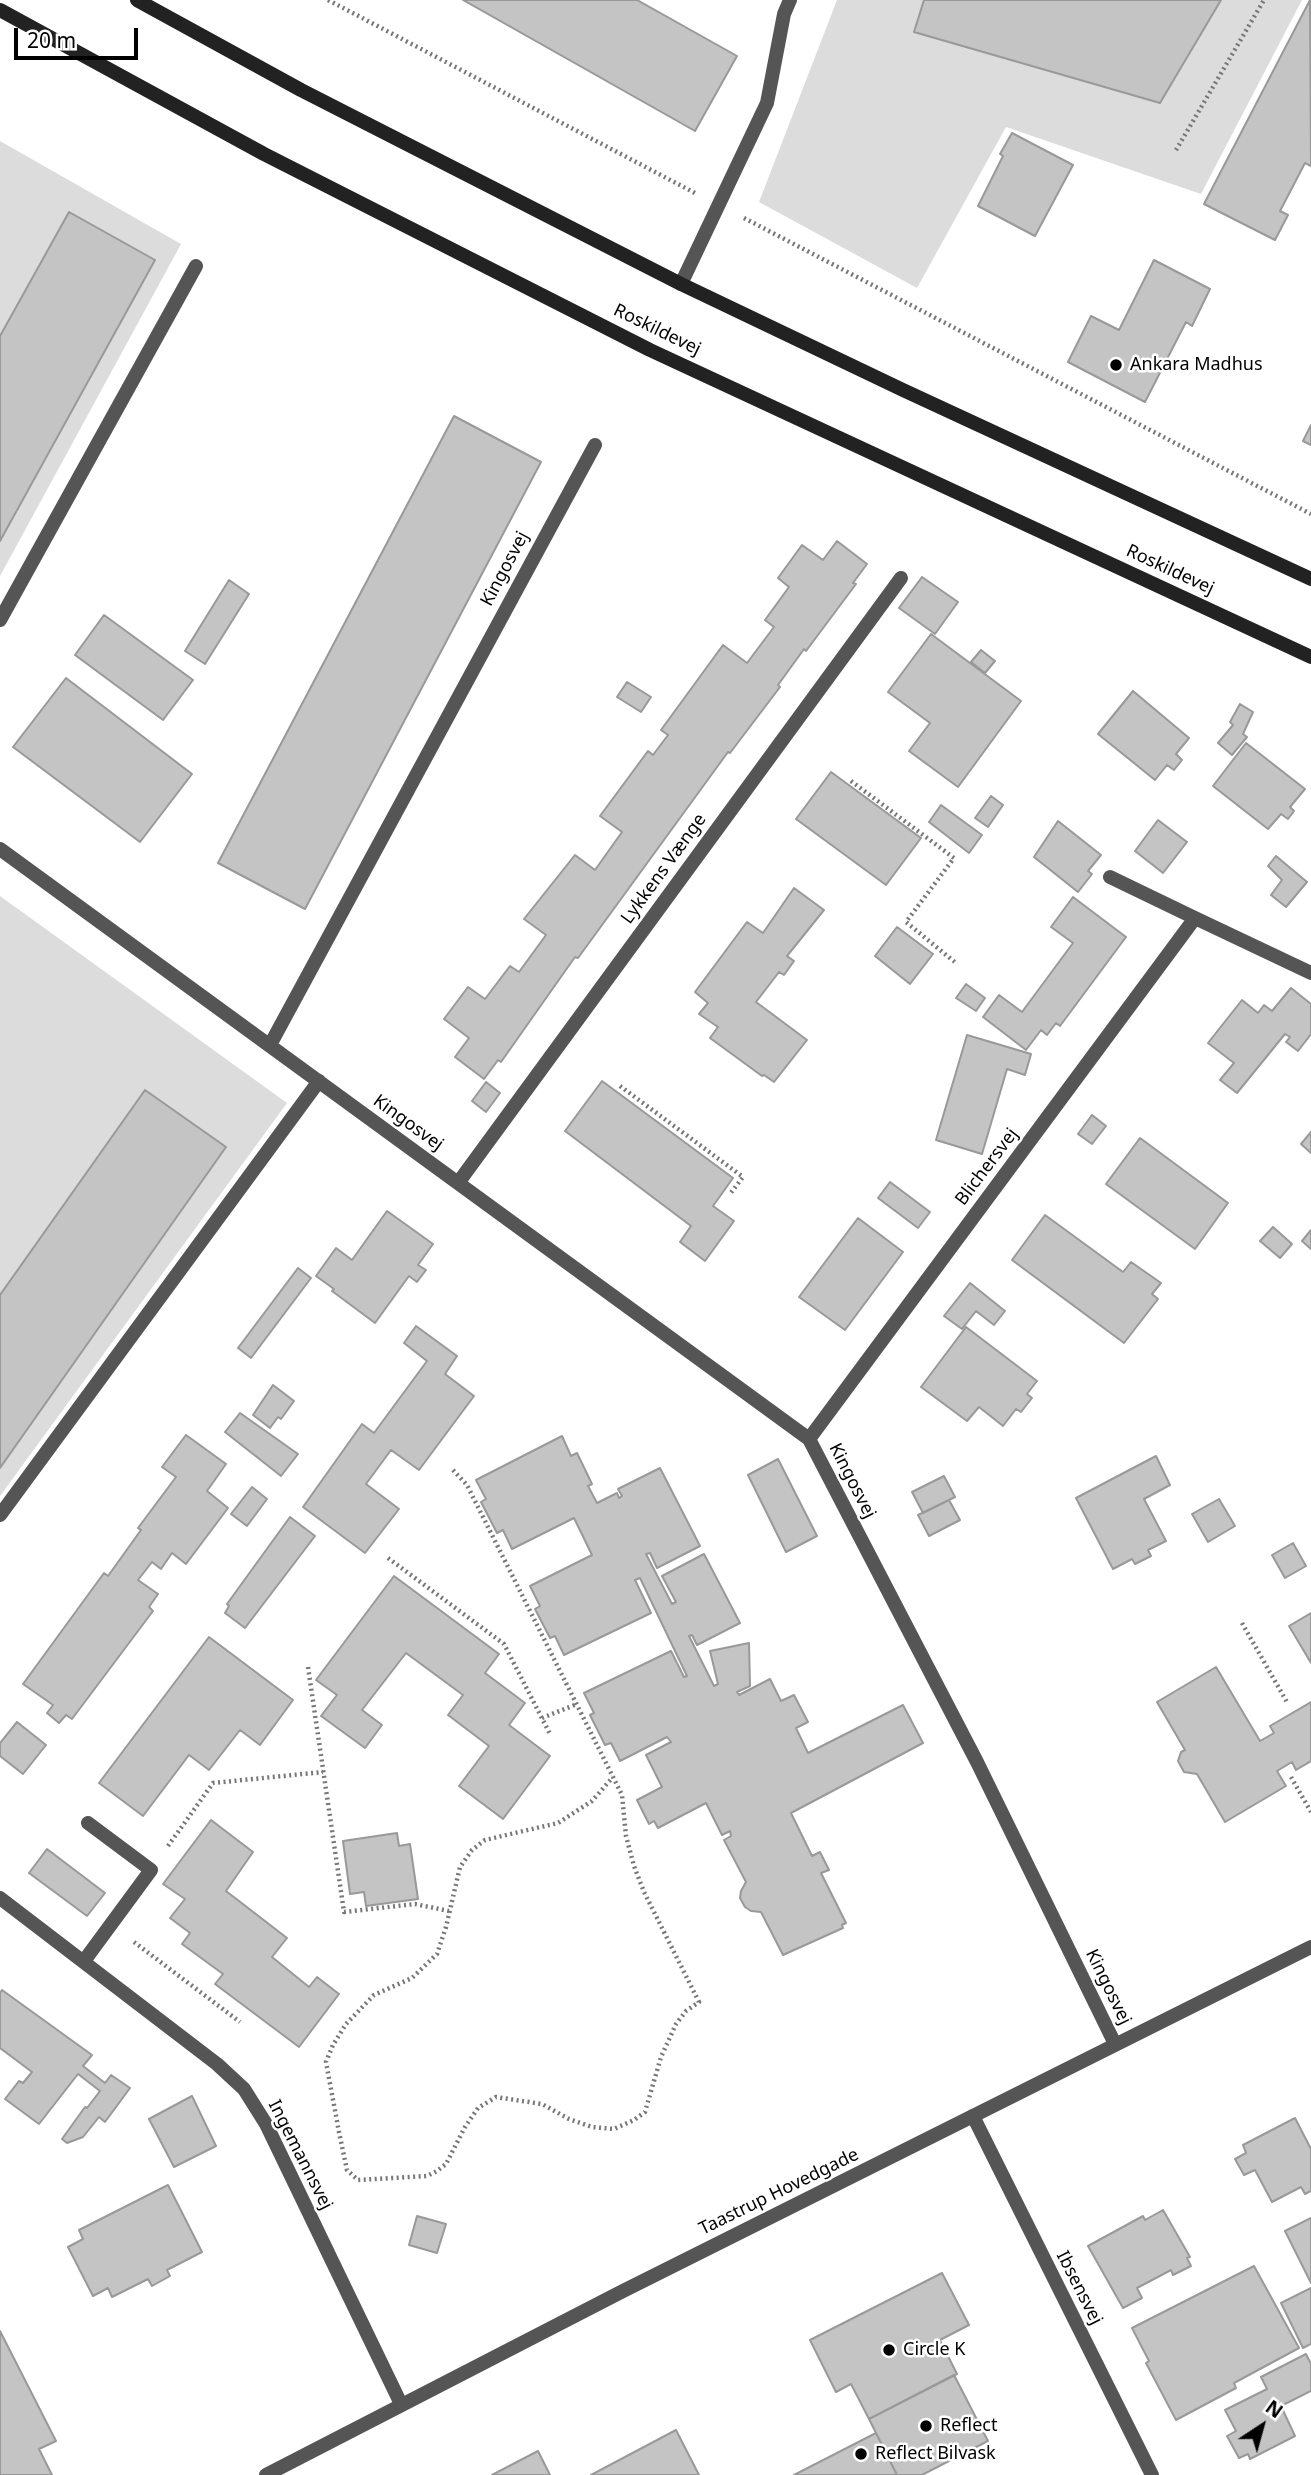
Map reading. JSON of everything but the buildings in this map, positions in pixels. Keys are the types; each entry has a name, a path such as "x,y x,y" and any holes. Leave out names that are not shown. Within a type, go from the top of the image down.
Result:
{"main road":[{"path":"137,0 301,90 681,284 1311,579"},
{"name":"Roskildevej","path":"0,10 264,154 650,350 1311,657"}],"street":[{"path":"681,284 767,103 784,14 790,0"},
{"path":"0,620 196,266"},
{"name":"Kingosvej","path":"270,1045 595,445"},
{"name":"Lykkens Vænge","path":"458,1183 901,578"},
{"name":"Kingosvej","path":"0,849 809,1439 977,1762 1115,2044"},
{"path":"1110,877 1311,973"},
{"name":"Blichersvej","path":"809,1439 1195,918"},
{"path":"0,1515 319,1081"},
{"path":"84,1961 151,1870 88,1823"},
{"name":"Ingemannsvej","path":"0,1898 217,2064 244,2089 266,2124 401,2404"},
{"name":"Taastrup Hovedgade","path":"266,2475 401,2404 1311,1947"},
{"name":"Ibsensvej","path":"973,2116 1152,2475"}],"path":[{"path":"328,0 1311,514"},
{"path":"1176,150 1264,0"},
{"path":"851,781 954,858 906,922 956,963"},
{"path":"620,1086 743,1177 730,1194"},
{"path":"453,1470 467,1485 577,1704 622,1795 627,1845 644,1892 699,2002 686,2011 669,2038 653,2080 645,2112 614,2129 592,2127 569,2119 542,2104 496,2098 478,2108 446,2164 436,2171 427,2176 358,2179 347,2170 326,2062 346,2024 374,1995 412,1978 437,1954 460,1867 471,1850 485,1840 558,1823 592,1801 613,1777"},
{"path":"388,1558 504,1644 550,1734"},
{"path":"1242,1623 1288,1704"},
{"path":"307,1667 344,1912 415,1904 449,1911"},
{"path":"542,1718 577,1704"},
{"path":"151,1870 213,1783 323,1772"},
{"path":"1291,1777 1311,1812"},
{"path":"111,1924 240,2022"}],"shaded area":[{"path":"837,0 1302,0 1201,194 1006,127 917,288 759,202"},
{"path":"0,141 181,244 0,576"},
{"path":"0,896 287,1103 0,1496"}],"place":[{"name":"Ankara Madhus","path":"1116,365"},
{"name":"Circle K","path":"889,2350"},
{"name":"Reflect","path":"926,2426"},
{"name":"Reflect Bilvask","path":"861,2454"}]}
